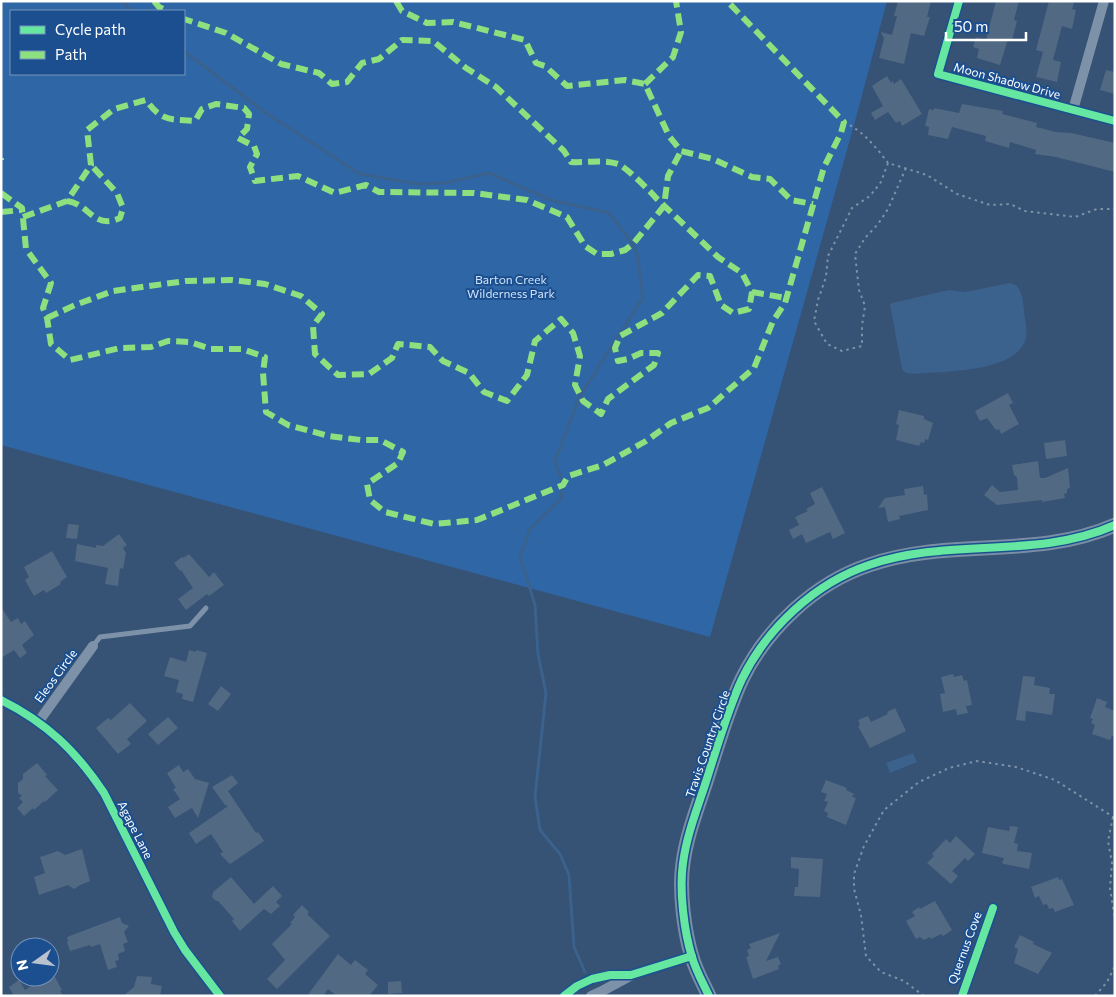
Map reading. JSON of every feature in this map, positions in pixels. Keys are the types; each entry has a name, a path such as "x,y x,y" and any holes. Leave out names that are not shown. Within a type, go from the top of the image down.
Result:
{"street":[{"name":"Moon Shadow Drive","path":"959,1 938,74 1115,122"},
{"path":"1074,110 1104,1"},
{"name":"Travis Country Circle","path":"709,996 692,956 684,910 682,888 683,864 690,833 728,714 742,679 765,642 793,610 823,588 866,566 888,559 927,551 1046,544 1084,536 1115,524"},
{"name":"Eleos Circle","path":"39,721 93,646"},
{"name":"Agape Lane","path":"1,700 39,721 65,744 92,776 104,793 174,932 200,971 220,996"},
{"name":"Quernus Cove","path":"962,996 993,908"},
{"path":"591,996 631,975 692,956"},
{"path":"564,996 577,986 592,979 610,975 631,975"}],"lane":[{"path":"93,646 100,638 190,626 206,608"}],"path":[{"path":"844,122 857,128 888,163 927,175 957,194 990,204 1010,204 1025,211 1075,217 1097,208 1115,209"},
{"path":"888,163 881,182 870,196 852,208 828,256 826,277 818,300 814,321 827,344 842,351 862,346 865,306 859,290 855,254 888,209 906,168"},
{"path":"924,996 904,981 881,972 866,956 861,915 854,889 854,874 864,846 884,810 919,782 949,768 977,761 1016,767 1054,780 1114,818 1108,841 1112,862 1110,888 1115,920"},
{"path":"1095,996 1107,982 1115,966"}],"green space":[{"name":"Barton Creek Wilderness Park","path":"1,1 887,1 710,637 1,445"}],"shaded area":[{"path":"1010,283 1019,288 1023,300 1027,332 1025,341 1018,351 1007,359 992,365 959,371 914,374 906,373 902,369 890,305 892,303 949,290 965,292"},
{"path":"913,753 917,762 890,773 886,763"}],"building":[{"path":"898,1 931,1 927,17 930,17 924,36 911,33 904,64 879,58 884,39 881,32 892,35 897,16 894,16"},
{"path":"996,1 1019,1 1014,20 1017,21 1012,40 1008,39 1000,65 977,58 979,49 973,47 976,37 986,40"},
{"path":"1049,1 1074,3 1072,9 1076,10 1072,29 1062,26 1053,60 1061,62 1057,82 1036,77 1043,52 1036,50"},
{"path":"1106,70 1115,72 1115,94 1100,90"},
{"path":"887,76 891,83 893,81 894,84 901,79 922,114 902,126 900,121 896,123 888,112 875,120 871,113 883,106 872,86"},
{"path":"962,104 1003,111 1002,114 1037,123 1036,127 1115,143 1115,172 1056,157 1035,154 1036,150 1010,142 1009,148 985,141 986,136 952,127 948,139 928,135 929,127 925,126 929,109 934,110 934,108 959,113"},
{"path":"1008,393 1013,403 1009,405 1019,424 1001,434 999,429 996,430 987,418 980,421 975,411"},
{"path":"899,410 924,416 924,419 933,423 928,440 925,439 924,443 921,442 919,446 896,440 899,425 896,424"},
{"path":"1065,440 1067,456 1046,459 1044,443"},
{"path":"1038,461 1040,478 1045,478 1068,468 1070,488 1064,494 1065,498 1042,502 1042,500 997,505 984,495 992,485 1000,492 1018,490 1017,477 1014,475 1012,465"},
{"path":"923,486 924,495 927,494 928,510 899,516 900,519 888,522 885,507 878,508 885,498 905,495 904,489"},
{"path":"822,487 845,533 833,539 830,532 806,543 802,534 793,539 789,530 799,525 795,517 808,511 806,509 815,504 810,493"},
{"path":"68,524 79,525 77,539 66,538"},
{"path":"119,534 127,545 123,548 126,553 123,569 120,568 118,586 105,584 108,568 75,561 77,544 96,548 96,545 103,546"},
{"path":"52,551 67,577 60,582 61,584 46,593 44,590 34,596 25,580 29,577 24,567"},
{"path":"189,554 209,577 214,572 224,585 209,596 207,594 186,610 178,599 193,588 174,563"},
{"path":"1,607 11,622 18,618 21,624 25,621 34,635 22,645 27,653 20,658 14,650 1,658"},
{"path":"189,650 207,653 193,702 182,699 183,694 176,692 179,680 164,676 170,657 186,662"},
{"path":"953,674 954,677 962,675 964,681 967,680 972,705 966,706 968,713 957,715 956,709 943,712 940,694 945,693 941,677"},
{"path":"1023,676 1035,677 1034,685 1050,688 1049,694 1055,694 1052,715 1026,711 1025,721 1016,720"},
{"path":"221,686 231,694 218,711 208,704"},
{"path":"1097,698 1107,702 1105,707 1115,711 1115,737 1112,736 1110,740 1092,734 1095,725 1091,723 1093,719 1090,718"},
{"path":"130,703 147,721 127,739 131,744 118,754 96,728 108,718 111,720"},
{"path":"895,708 906,731 870,748 858,726 860,725 858,720 868,716 871,722 888,714 887,712"},
{"path":"168,717 178,728 158,745 148,734"},
{"path":"37,763 47,775 45,776 58,790 45,802 34,810 33,808 24,816 17,808 23,802 19,798 22,796 18,793 18,783 23,779 23,774"},
{"path":"179,765 183,772 188,769 195,779 209,783 198,818 192,808 175,818 168,807 180,799 173,789 176,788 167,773"},
{"path":"232,775 238,783 228,791 256,833 258,832 264,841 230,864 220,854 223,852 211,834 196,844 189,833 228,806 225,805 212,787"},
{"path":"826,780 847,788 846,790 854,794 852,797 856,798 846,825 827,817 828,813 824,811 828,802 824,801 827,794 821,792"},
{"path":"1010,826 1018,827 1014,843 1018,844 1017,851 1032,853 1029,869 1004,864 1002,863 1004,858 982,853 988,827 1009,831"},
{"path":"956,836 975,854 968,861 965,858 952,871 958,876 951,884 927,863 934,856 932,854 946,839 950,843"},
{"path":"82,849 90,881 74,889 68,885 39,895 34,877 45,873 40,857 58,851 65,855"},
{"path":"791,857 823,859 820,897 794,896 795,887 798,887 799,869 791,868"},
{"path":"231,877 254,904 273,886 282,896 276,902 280,906 271,914 264,909 240,931 232,921 234,919 212,897 213,892"},
{"path":"1058,877 1059,880 1062,879 1074,905 1055,912 1053,908 1049,909 1047,904 1043,905 1039,896 1035,898 1031,887"},
{"path":"935,901 952,930 943,936 941,934 931,939 930,937 924,940 920,937 916,939 906,921 915,916 912,912 919,907 920,909"},
{"path":"302,905 309,912 307,914 330,936 277,989 267,979 285,960 272,944 292,924 290,923 295,917 293,915"},
{"path":"120,917 122,923 129,926 124,932 128,942 123,944 125,951 118,954 119,960 115,961 117,967 108,970 100,944 70,951 67,937"},
{"path":"780,933 766,961 778,957 781,964 778,966 779,969 753,979 746,957 749,956 747,950 751,948 749,944"},
{"path":"1020,935 1052,953 1038,974 1014,963 1018,949 1014,947"},
{"path":"338,954 351,965 355,960 368,970 365,974 378,985 369,996 337,996 328,989 323,996 307,996"},
{"path":"137,976 152,977 151,984 162,986 160,996 123,996 134,987"},
{"path":"401,981 402,993 388,994 388,982"},
{"path":"60,986 63,996 14,996 9,987 23,987 25,990 30,987"}],"waterway":[{"path":"121,1 131,10"},
{"path":"185,52 266,113 360,174 418,184 445,183 489,173 551,200 609,213 633,244 637,254 643,297 580,396 555,461 563,485 561,499 530,529 520,557 535,605 538,654 546,693 535,797 540,830 560,854 569,875 574,947 585,972"}],"marked path":[{"path":"154,1 159,7 166,10"},
{"path":"396,1 402,11 427,23 453,22 525,40 536,63 545,66 567,86 625,80 645,84 669,136 681,151 713,159 752,177 770,179 791,200 813,204"},
{"path":"645,84 673,57 681,32 676,1"},
{"path":"1,193 22,208 26,249 51,283 43,308 47,318 51,344 70,360 120,348 151,347 168,341 190,342 211,349 242,349 265,357 263,373 266,412 288,425 329,436 380,440 403,452 398,463 367,484 370,500 385,512 434,524 477,520 563,485 568,476 603,465 646,441 671,423 708,408 754,368 773,321 785,303 824,167 841,133 844,122 727,1"},
{"path":"47,318 113,291 186,281 232,280 265,284 301,296 322,314 313,326 315,354 338,375 369,374 392,358 398,344 430,347 443,361 469,373 484,392 507,401 527,375 535,341 561,319 573,333 580,356 575,385 583,401 601,414 608,399 654,365 658,353 641,353 618,361 615,348 620,336 662,313 698,275 710,276 721,305 733,313 749,309 752,292 742,273 718,257 632,174 622,166 613,163 601,161 571,162 564,151 496,87 466,68 433,41 402,40 379,59 362,63 347,82 332,84 319,73 281,64 226,33 185,19"},
{"path":"23,217 67,201 91,165 87,130 114,109 146,100 162,116 179,120 195,121 202,109 216,104 244,108 249,114 247,129 238,138 254,146 257,154 250,167 255,181 298,176 335,193 366,185 379,192 474,193 527,200 567,217 585,246 597,254 611,254 625,250 633,244 664,206 668,176 681,151"},
{"path":"67,201 75,203 97,219 111,221 120,218 123,208 117,193 91,165"},
{"path":"1,212 22,210"},
{"path":"752,292 786,298"}],"cycle path":[{"path":"959,1 938,74 1115,121"},
{"path":"709,996 689,947 685,923 682,874 687,840 737,690 752,660 779,625 830,583 869,565 899,557 930,552 1024,546 1054,542 1085,536 1115,525"},
{"path":"1,700 33,718 46,728 83,764 104,793 174,932 185,950 220,996"},
{"path":"962,996 993,908"},
{"path":"564,996 577,986 592,979 610,975 631,975 692,956"}]}
